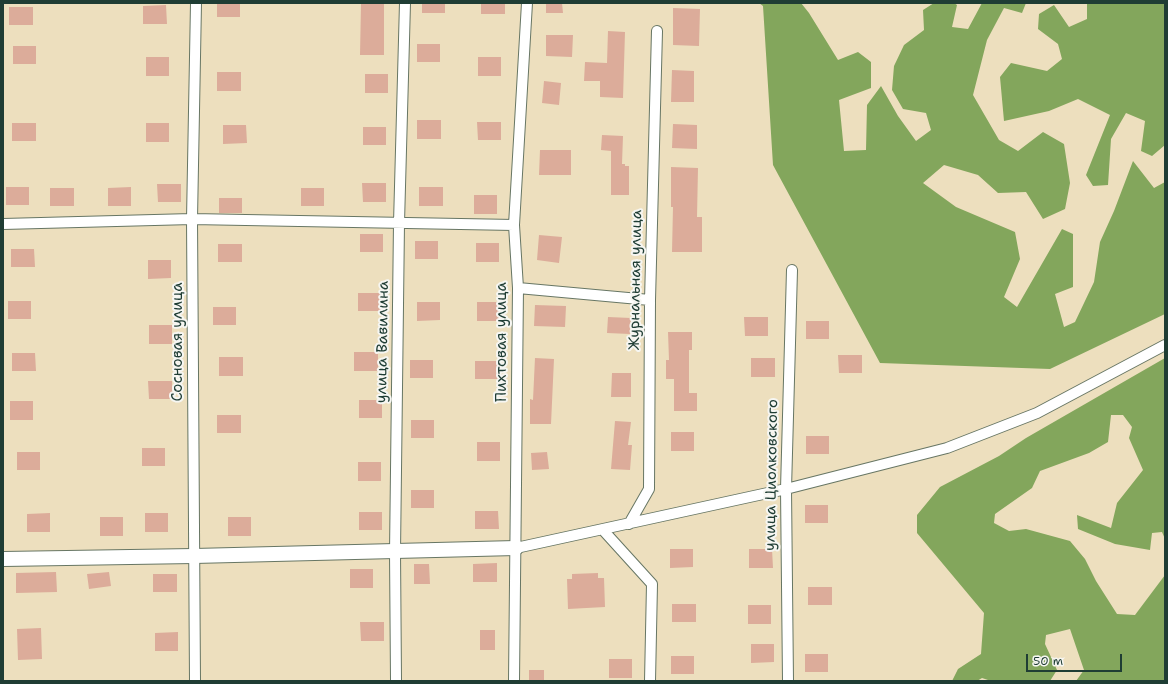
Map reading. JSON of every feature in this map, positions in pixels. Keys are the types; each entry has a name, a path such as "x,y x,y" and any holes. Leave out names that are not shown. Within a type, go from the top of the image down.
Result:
{"street":[{"name":"Сосновая улица","path":"195,681 192,219 196,3"},
{"name":"улица Вавилина","path":"396,681 395,552 399,223 405,3"},
{"name":"Пихтовая улица","path":"514,681 518,288 514,225 527,3"},
{"name":"Журнальная улица","path":"629,524 649,490 650,300 657,31"},
{"path":"3,224 192,219 514,225"},
{"name":"улица Циолковского","path":"788,681 786,489 792,270"},
{"path":"518,288 650,300"},
{"path":"3,559 395,552 516,548 786,489 947,448 1036,413 1165,345"},
{"path":"603,530 652,584 650,681"}],"green space":[{"path":"759,3 801,3 809,13 838,60 858,52 871,62 871,88 839,100 844,151 866,150 867,105 881,86 898,116 916,141 931,130 926,113 903,109 892,90 894,66 904,45 924,30 923,10 934,3 954,3 957,5 952,27 968,29 982,3 1026,3 1022,13 1004,8 987,40 973,95 999,140 1018,151 1043,132 1064,144 1070,183 1065,209 1043,219 1026,192 998,193 978,175 944,165 923,183 956,207 1015,232 1020,259 1004,297 1017,307 1062,229 1073,234 1073,287 1055,294 1064,327 1075,322 1094,282 1100,242 1114,211 1133,161 1154,188 1165,182 1165,314 1050,369 880,363 773,165 763,6"},
{"path":"1087,3 1165,3 1165,145 1152,156 1141,151 1145,121 1126,113 1111,139 1108,185 1093,186 1086,175 1110,115 1078,99 1049,111 1004,121 1000,77 1011,63 1047,71 1062,59 1058,44 1038,29 1039,14 1054,5 1069,27 1087,19"},
{"path":"1165,358 1165,539 1162,532 1152,533 1150,550 1115,544 1078,529 1077,515 1111,528 1117,503 1143,470 1129,438 1132,427 1123,415 1111,415 1108,442 1089,453 1040,471 1032,488 995,514 994,523 1009,531 1026,529 1070,541 1085,559 1096,581 1117,614 1135,615 1165,575 1165,681 1076,681 1084,670 1070,629 1046,635 1045,644 1057,670 1050,681 991,681 982,678 977,681 952,681 958,669 981,654 984,613 917,533 917,515 940,487 999,456 1026,438"}],"building":[{"path":"217,3 240,3 240,17 217,17"},
{"path":"384,3 384,55 360,55 361,4"},
{"path":"422,3 445,3 445,13 422,13"},
{"path":"481,3 505,3 505,14 481,14"},
{"path":"546,3 562,3 563,13 546,13"},
{"path":"166,5 167,24 143,24 143,6"},
{"path":"9,7 33,7 33,25 9,25"},
{"path":"673,8 700,9 699,46 673,45"},
{"path":"608,31 625,32 623,98 600,97 600,81 584,81 585,62 607,63"},
{"path":"546,35 573,35 572,57 546,56"},
{"path":"417,44 440,44 440,62 417,62"},
{"path":"13,46 36,46 36,64 13,64"},
{"path":"146,57 169,57 169,76 146,76"},
{"path":"478,57 501,57 501,76 478,76"},
{"path":"672,70 694,71 694,102 671,102"},
{"path":"217,72 241,72 241,91 217,91"},
{"path":"365,74 388,74 388,93 365,93"},
{"path":"544,81 561,83 559,105 542,103"},
{"path":"417,120 441,120 441,139 417,139"},
{"path":"477,122 501,122 501,140 478,140"},
{"path":"12,123 36,123 36,141 12,141"},
{"path":"146,123 169,123 169,142 146,142"},
{"path":"673,124 697,125 697,149 672,148"},
{"path":"223,125 246,125 247,143 223,144"},
{"path":"363,127 386,127 386,145 363,145"},
{"path":"602,135 623,136 622,164 629,166 629,195 611,195 611,151 601,150"},
{"path":"540,150 571,150 571,175 539,175"},
{"path":"671,167 698,168 697,217 702,217 702,252 672,252 673,207 671,207"},
{"path":"362,183 386,183 386,202 363,202"},
{"path":"157,184 181,184 181,202 158,202"},
{"path":"6,187 29,187 29,205 6,205"},
{"path":"131,187 131,206 108,206 108,188"},
{"path":"419,187 443,187 443,206 419,206"},
{"path":"50,188 74,188 74,206 50,206"},
{"path":"301,188 324,188 324,206 301,206"},
{"path":"474,195 497,195 497,214 474,214"},
{"path":"219,198 242,198 242,213 219,213"},
{"path":"360,234 383,234 383,252 360,252"},
{"path":"539,235 562,237 559,263 537,260"},
{"path":"415,241 438,241 438,259 415,259"},
{"path":"476,243 499,243 499,262 476,262"},
{"path":"218,244 242,244 242,262 218,262"},
{"path":"11,249 34,249 35,267 11,267"},
{"path":"148,260 171,260 171,278 148,279"},
{"path":"358,293 381,293 381,311 358,311"},
{"path":"8,301 31,301 31,319 8,319"},
{"path":"417,302 440,302 440,320 417,321"},
{"path":"477,302 500,302 500,321 477,321"},
{"path":"535,305 566,306 565,327 534,326"},
{"path":"213,307 236,307 236,325 213,325"},
{"path":"608,317 631,318 630,334 607,333"},
{"path":"744,317 768,317 768,336 745,336"},
{"path":"806,321 829,321 829,339 806,339"},
{"path":"149,325 172,325 172,344 149,344"},
{"path":"668,332 692,332 692,350 689,350 689,393 697,393 697,411 674,411 674,379 666,379 666,360 669,360"},
{"path":"354,352 378,352 378,371 354,371"},
{"path":"12,353 35,353 36,371 12,371"},
{"path":"838,355 862,355 862,373 839,373"},
{"path":"219,357 243,357 243,376 219,376"},
{"path":"535,358 554,359 551,424 530,424 530,399 533,400"},
{"path":"751,358 775,358 775,377 751,377"},
{"path":"410,360 433,360 433,378 410,378"},
{"path":"475,361 499,361 499,379 475,379"},
{"path":"612,373 631,373 631,397 611,397"},
{"path":"148,381 172,381 172,399 149,399"},
{"path":"359,400 382,400 382,418 359,418"},
{"path":"10,401 33,401 33,420 10,420"},
{"path":"217,415 241,415 241,433 217,433"},
{"path":"411,420 434,420 434,438 411,438"},
{"path":"615,421 631,422 628,445 632,445 630,470 611,469"},
{"path":"671,432 694,432 694,451 671,451"},
{"path":"806,436 829,436 829,454 806,454"},
{"path":"477,442 500,442 500,461 477,461"},
{"path":"142,448 165,448 165,466 142,466"},
{"path":"17,452 40,452 40,470 17,470"},
{"path":"547,452 549,469 532,470 531,453"},
{"path":"358,462 381,462 381,481 358,481"},
{"path":"411,490 434,490 434,508 411,508"},
{"path":"805,505 828,505 828,523 805,523"},
{"path":"475,511 498,511 499,529 475,529"},
{"path":"359,512 382,512 382,530 359,530"},
{"path":"50,513 50,532 27,532 27,514"},
{"path":"145,513 168,513 168,532 145,532"},
{"path":"100,517 123,517 123,536 100,536"},
{"path":"228,517 251,517 251,536 228,536"},
{"path":"670,549 693,549 693,567 670,568"},
{"path":"749,549 772,549 773,568 749,568"},
{"path":"497,563 497,582 473,582 473,564"},
{"path":"414,564 429,564 430,584 414,584"},
{"path":"350,569 373,569 373,588 350,588"},
{"path":"56,572 57,592 16,593 16,573"},
{"path":"109,572 111,586 89,589 87,574"},
{"path":"598,573 598,578 604,578 605,607 568,609 567,579 572,579 572,574"},
{"path":"153,574 177,574 177,592 153,592"},
{"path":"808,587 832,587 832,605 808,605"},
{"path":"672,604 696,604 696,622 672,622"},
{"path":"748,605 771,605 771,624 748,624"},
{"path":"360,622 384,622 384,641 361,641"},
{"path":"41,628 42,659 18,660 17,629"},
{"path":"480,630 495,630 495,650 480,650"},
{"path":"178,632 178,651 155,651 155,633"},
{"path":"751,644 774,644 774,662 751,663"},
{"path":"805,654 828,654 828,672 805,672"},
{"path":"671,656 694,656 694,674 671,674"},
{"path":"609,659 632,659 632,678 609,678"},
{"path":"529,670 544,670 544,681 529,681"}]}
